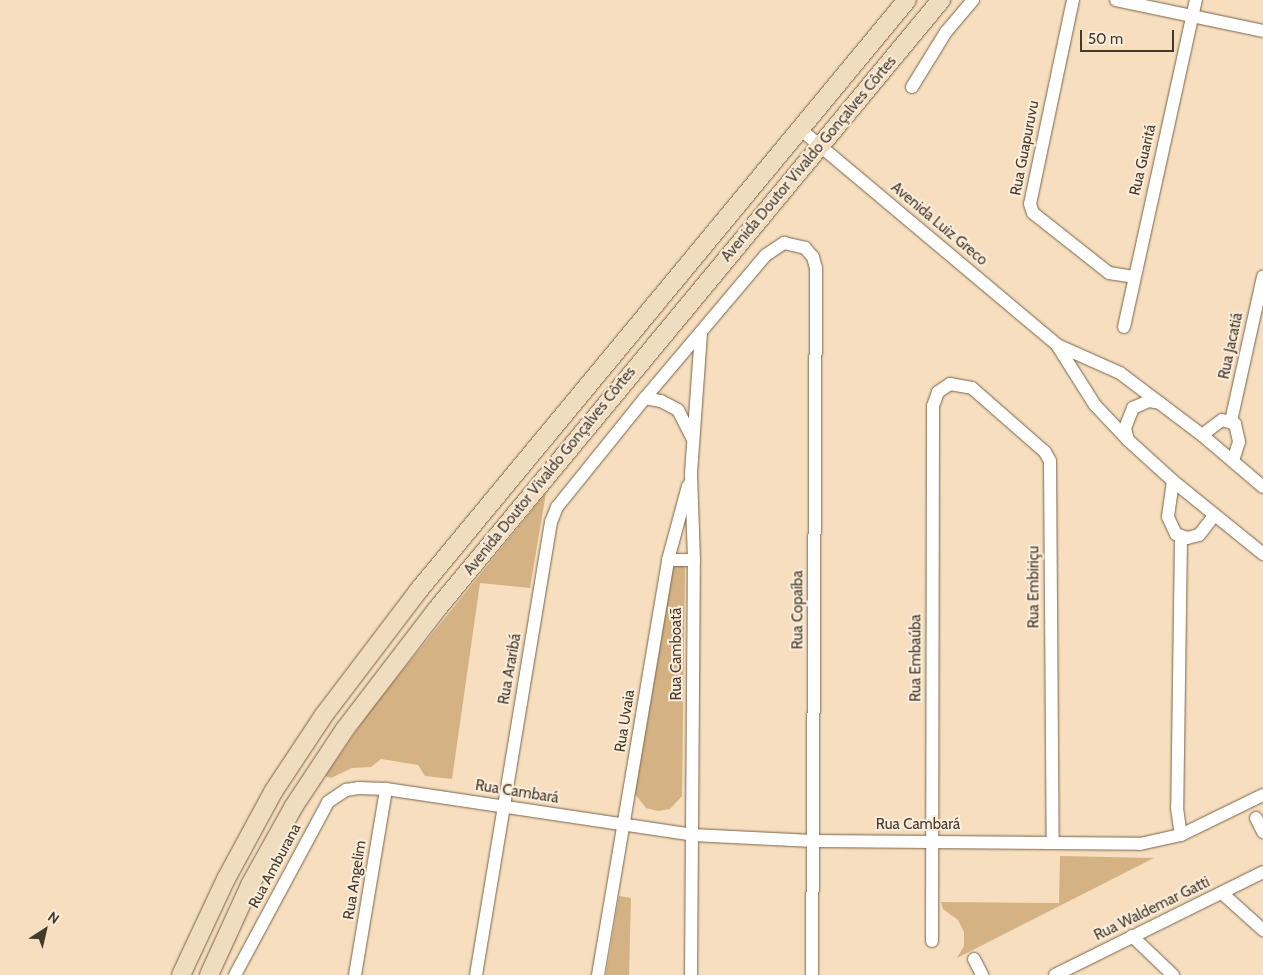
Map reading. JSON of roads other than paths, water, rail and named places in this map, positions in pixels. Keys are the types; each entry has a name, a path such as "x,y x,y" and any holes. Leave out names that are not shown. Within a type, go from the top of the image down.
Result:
{"main road":[{"name":"Avenida Doutor Vivaldo Gonçalves Côrtes","path":"181,975 226,879 273,792 324,715 418,591 907,0"},
{"name":"Avenida Doutor Vivaldo Gonçalves Côrtes","path":"209,975 254,877 294,806 345,729 437,609 941,0"}],"street":[{"path":"912,88 946,32 973,0"},
{"name":"Rua Guapuruvu","path":"1073,0 1030,204 1033,213 1109,273 1134,277"},
{"path":"1116,0 1263,31"},
{"name":"Rua Guaritá","path":"1124,327 1196,0"},
{"name":"Avenida Luiz Greco","path":"800,129 1057,345 1120,373 1202,435 1263,487"},
{"name":"Rua Araribá","path":"476,975 551,522 558,507 645,398 766,255 775,246 800,246"},
{"name":"Rua Copaíba","path":"800,246 813,257 816,268 812,975"},
{"name":"Rua Jacatiá","path":"1231,421 1263,277"},
{"name":"Rua Camboatã","path":"691,975 694,560 691,473 701,334"},
{"name":"Avenida Luiz Greco","path":"1057,345 1095,405 1128,440 1172,481 1214,516 1257,544 1263,554"},
{"name":"Rua Embaúba","path":"932,941 933,406 938,392 950,384"},
{"name":"Rua Embiriçu","path":"950,384 972,388 1046,452 1050,461 1052,843"},
{"path":"645,398 661,401 678,410 693,440"},
{"path":"1128,440 1125,428 1133,408 1149,401 1160,403"},
{"path":"1202,435 1218,422 1231,421 1240,432 1233,462"},
{"name":"Rua Uvaia","path":"598,975 668,560 691,473"},
{"path":"1172,481 1169,523 1181,537 1177,808 1181,835"},
{"path":"1181,537 1199,535 1214,516"},
{"path":"668,560 694,560"},
{"name":"Rua Cambará","path":"358,788 386,789 692,835 813,841 931,840 1140,844 1181,835 1263,795"},
{"name":"Rua Amburana","path":"235,975 328,802 346,790 358,788"},
{"name":"Rua Angelim","path":"355,975 386,789"},
{"path":"1256,818 1263,832"},
{"name":"Rua Waldemar Gatti","path":"1055,975 1132,936 1223,894 1263,872"},
{"path":"1223,894 1263,930"},
{"path":"1132,936 1173,975"},
{"path":"974,959 982,975"}]}
